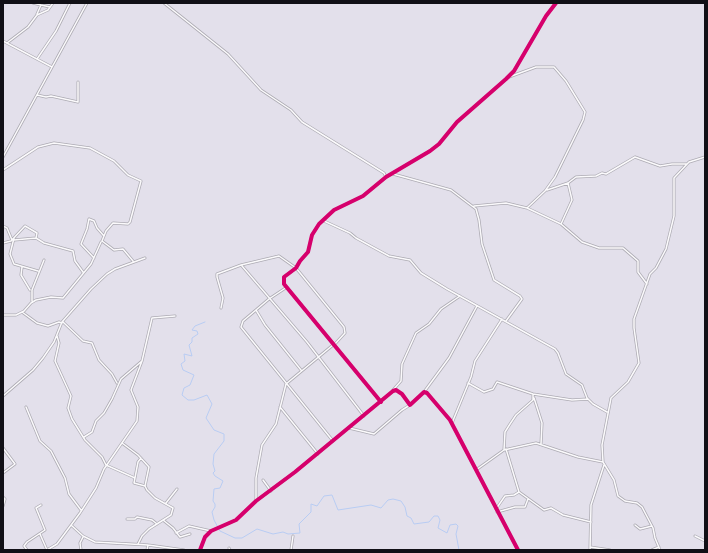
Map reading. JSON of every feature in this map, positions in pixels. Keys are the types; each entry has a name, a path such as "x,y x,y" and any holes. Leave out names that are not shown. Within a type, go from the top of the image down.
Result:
{"street":[{"path":"33,3 50,7"},
{"path":"37,15 48,10 53,3"},
{"path":"37,60 56,31 70,3"},
{"path":"3,157 87,3"},
{"path":"164,3 228,54 257,86 291,110 302,122 385,174 392,174 451,190 474,206 480,220 482,244 494,280 520,296 522,299 506,322"},
{"path":"381,402 283,282 284,277 296,268 308,252 311,237 319,224 338,207 363,196 386,177 426,154 439,144 457,122 514,71 546,16 556,3"},
{"path":"7,44 28,28 37,15 41,5"},
{"path":"3,41 52,67"},
{"path":"508,77 536,67 554,66 566,81 585,112 583,120 555,177 545,191 527,208"},
{"path":"37,95 46,97 50,96 78,102 78,82"},
{"path":"3,170 38,147 54,143 90,148 107,156 117,163 128,175 141,180 130,222 127,224 113,223 107,229 94,258 72,289 63,298 51,297 31,303"},
{"path":"660,550 652,526 639,505 618,496 611,473 603,462 602,445 610,398 628,382 639,363 634,324 636,311 650,274 656,268 666,249 674,216 674,178 690,161 705,156"},
{"path":"545,191 568,183 576,176 596,176 602,173 606,174 635,157 642,158 660,166 678,163 687,164"},
{"path":"561,224 572,200 568,183"},
{"path":"474,206 506,203 527,208 561,224 582,242 599,248 622,247 638,261 638,272 647,284"},
{"path":"94,258 81,244 89,219 94,221 97,228 104,236"},
{"path":"324,221 350,233 356,238 389,256 410,260 421,273 555,349 566,374 582,385 588,399 596,407 607,412"},
{"path":"3,226 7,228 12,240 11,256 14,264 38,271"},
{"path":"12,240 14,236 25,226 37,233 36,238"},
{"path":"3,242 36,238 44,243 74,251 75,261 84,272"},
{"path":"102,241 114,250 123,249 133,261"},
{"path":"221,308 223,298 217,274 241,265 277,255 296,268 346,329 344,336 301,370 286,384 276,424 262,445 256,478 256,501"},
{"path":"3,396 33,370 44,358 57,336 62,323 91,289 107,274 145,258"},
{"path":"31,292 38,271 44,260"},
{"path":"241,265 318,357 364,416"},
{"path":"3,315 15,316 22,312 31,303 33,298 21,274 22,267"},
{"path":"287,287 269,299 242,322 241,327 333,441"},
{"path":"200,550 205,537 211,531 236,520 256,501 318,454 381,402 401,381 402,364 416,333 429,324 441,309 460,296"},
{"path":"349,428 374,434 424,392 450,358 478,306"},
{"path":"256,310 265,325 301,370"},
{"path":"22,312 37,323 48,326 57,322 62,323 83,341 92,343 100,360 117,380 117,385"},
{"path":"40,534 47,550 55,546 96,488 106,466 137,421 138,407 131,390 142,361 152,318 175,316"},
{"path":"452,423 476,361 502,319"},
{"path":"57,336 59,343 55,361 71,396 68,408 72,419 84,437 102,457 106,466 135,478"},
{"path":"84,437 92,432 96,421 104,413 112,399 117,385 124,376 142,361"},
{"path":"468,383 484,392 493,389 498,382 533,394 572,400 588,399"},
{"path":"392,391 399,391 410,405"},
{"path":"424,392 442,409 452,423 495,509 518,550"},
{"path":"533,394 542,423 540,444"},
{"path":"534,398 510,424 505,432 505,450 519,492 544,510 551,508 563,515 592,522"},
{"path":"26,407 40,440 51,451 65,478 69,494 81,511"},
{"path":"280,407 318,454"},
{"path":"122,443 142,458 149,467 145,486"},
{"path":"476,470 505,450 530,444 540,444 572,455 603,462"},
{"path":"3,448 15,464 3,473"},
{"path":"138,544 144,534 171,515 172,511 171,506 155,498 145,486 134,483 138,462 142,458"},
{"path":"590,550 592,522 591,505 604,465"},
{"path":"263,480 271,491"},
{"path":"166,503 177,489"},
{"path":"495,509 505,496 514,495 519,492"},
{"path":"3,497 5,499 3,506"},
{"path":"497,512 515,506 525,507 528,499"},
{"path":"26,550 24,548 25,545 46,530 36,508 41,505"},
{"path":"126,520 135,519 137,516 152,520 157,524"},
{"path":"163,520 181,537 190,534"},
{"path":"71,525 89,540 102,543 138,544 184,550"},
{"path":"636,525 640,529 652,526"},
{"path":"176,533 189,526 211,531"},
{"path":"69,528 74,529"},
{"path":"81,550 80,543 83,536"},
{"path":"291,550 293,536"},
{"path":"695,536 705,541"},
{"path":"147,550 148,545"},
{"path":"590,547 610,550"},
{"path":"652,550 659,548"}],"waterway":[{"path":"205,322 195,326 192,330 197,331 198,334 192,338 192,342 189,345 192,356 184,354 185,361 181,364 183,370 194,375 190,385 184,388 182,395 188,400 194,400 207,395 212,404 206,418 214,430 224,434 224,441 214,454 213,464 215,471 213,473 223,481 220,488 214,489 213,501 215,507 212,512 214,520 220,531 235,538 242,538 257,529 273,534 283,532 288,534 300,533 299,524 311,512 311,504 317,506 324,496 332,495 338,510 371,505 381,508 388,500 393,499 401,501 405,507 407,516 411,518 414,524 429,522 434,516 438,516 440,520 438,528 447,533 450,525 456,524 458,526 456,534 459,550"}],"cycle path":[{"path":"381,402 284,284 284,277 296,268 308,252 312,235 319,224 334,210 363,196 386,177 430,151 439,144 457,122 514,71 546,16 556,3"},
{"path":"200,550 205,537 211,531 236,520 256,501 295,472 396,390 402,394 410,405 424,392 427,393 450,420 518,550"}]}
